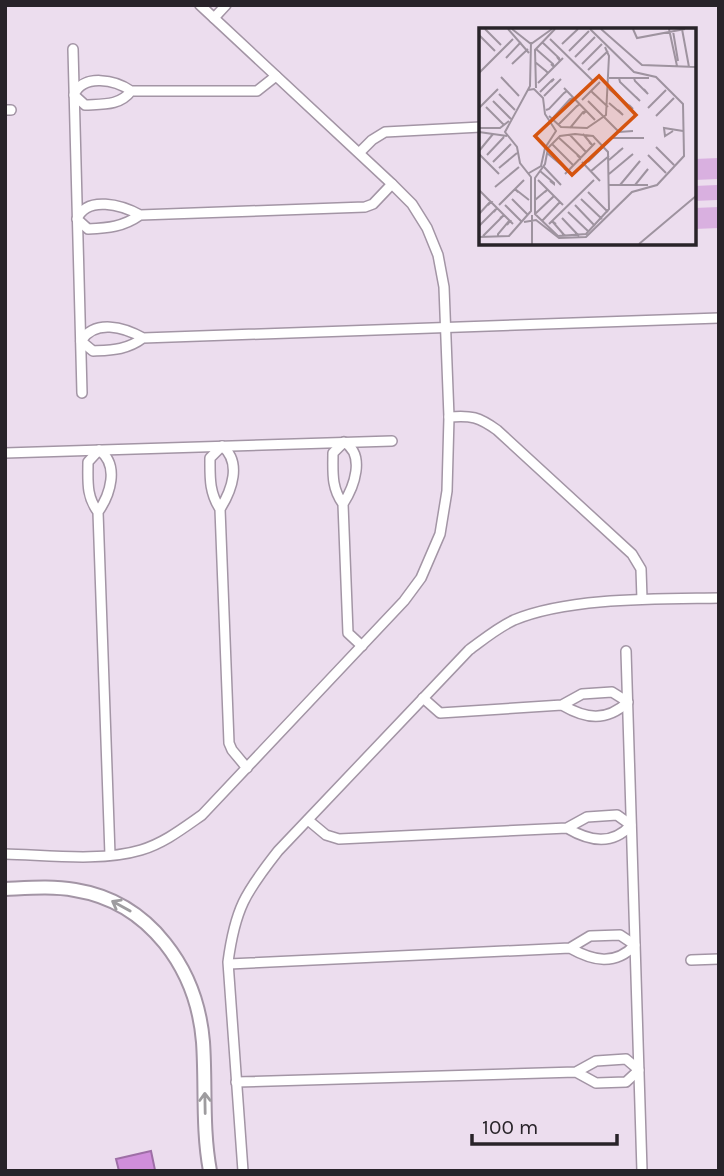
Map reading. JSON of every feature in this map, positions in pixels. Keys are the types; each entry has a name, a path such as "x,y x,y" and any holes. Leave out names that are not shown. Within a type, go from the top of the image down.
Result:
{"main road":[{"path":"5,889 58,888 77,890 110,900 132,912 153,929 174,954 188,977 200,1014 206,1148 210,1171"}],"street":[{"path":"5,855 110,855 139,850 177,833 202,815 404,601 433,556 440,534 444,513 449,417 444,288 438,254 427,228 412,204 360,152 200,5"},
{"path":"214,18 226,5"},
{"path":"73,49 82,393"},
{"path":"74,94 77,87 84,82 114,81 131,91 257,91 276,76"},
{"path":"74,94 85,105 114,103 125,99 131,91"},
{"path":"360,152 384,132 479,127"},
{"path":"77,219 81,211 88,206 118,205 140,215 365,207 373,204 392,184"},
{"path":"77,219 88,229 118,227 140,215"},
{"path":"81,341 93,328 123,327 143,338 719,318"},
{"path":"81,341 93,351 123,349 143,338"},
{"path":"449,417 481,418 632,554 641,569 642,599"},
{"path":"5,453 392,441"},
{"path":"344,442 333,453 333,483 343,503 348,633 362,646"},
{"path":"343,503 355,484 356,454 352,447 344,442"},
{"path":"222,446 210,458 210,488 220,509 229,743 247,768"},
{"path":"220,509 232,489 233,459 222,446"},
{"path":"99,450 107,455 111,463 110,493 98,512 110,855"},
{"path":"98,512 90,502 88,492 88,462 99,450"},
{"path":"243,1171 229,964 232,930 250,886 423,698 469,650 490,633 536,612 563,607 642,599 719,598"},
{"path":"626,651 642,1171"},
{"path":"423,698 440,713 562,705 582,694 612,692 628,702"},
{"path":"562,705 582,716 611,715 628,702"},
{"path":"308,820 326,835 339,839 567,828 587,817 617,815 631,825"},
{"path":"567,828 587,839 617,838 631,825"},
{"path":"229,964 570,948 590,936 620,934 635,945"},
{"path":"570,948 590,958 620,958 635,945"},
{"path":"691,960 719,959"},
{"path":"236,1083 576,1072 596,1061 626,1059 639,1070"},
{"path":"576,1072 596,1083 625,1082 639,1070"}],"shaded area":[{"path":"719,158 719,179 696,180 696,159"},
{"path":"717,185 717,200 696,201 696,186"},
{"path":"719,207 719,228 696,229 696,208"},
{"path":"151,1151 155,1170 119,1171 116,1159"}]}
